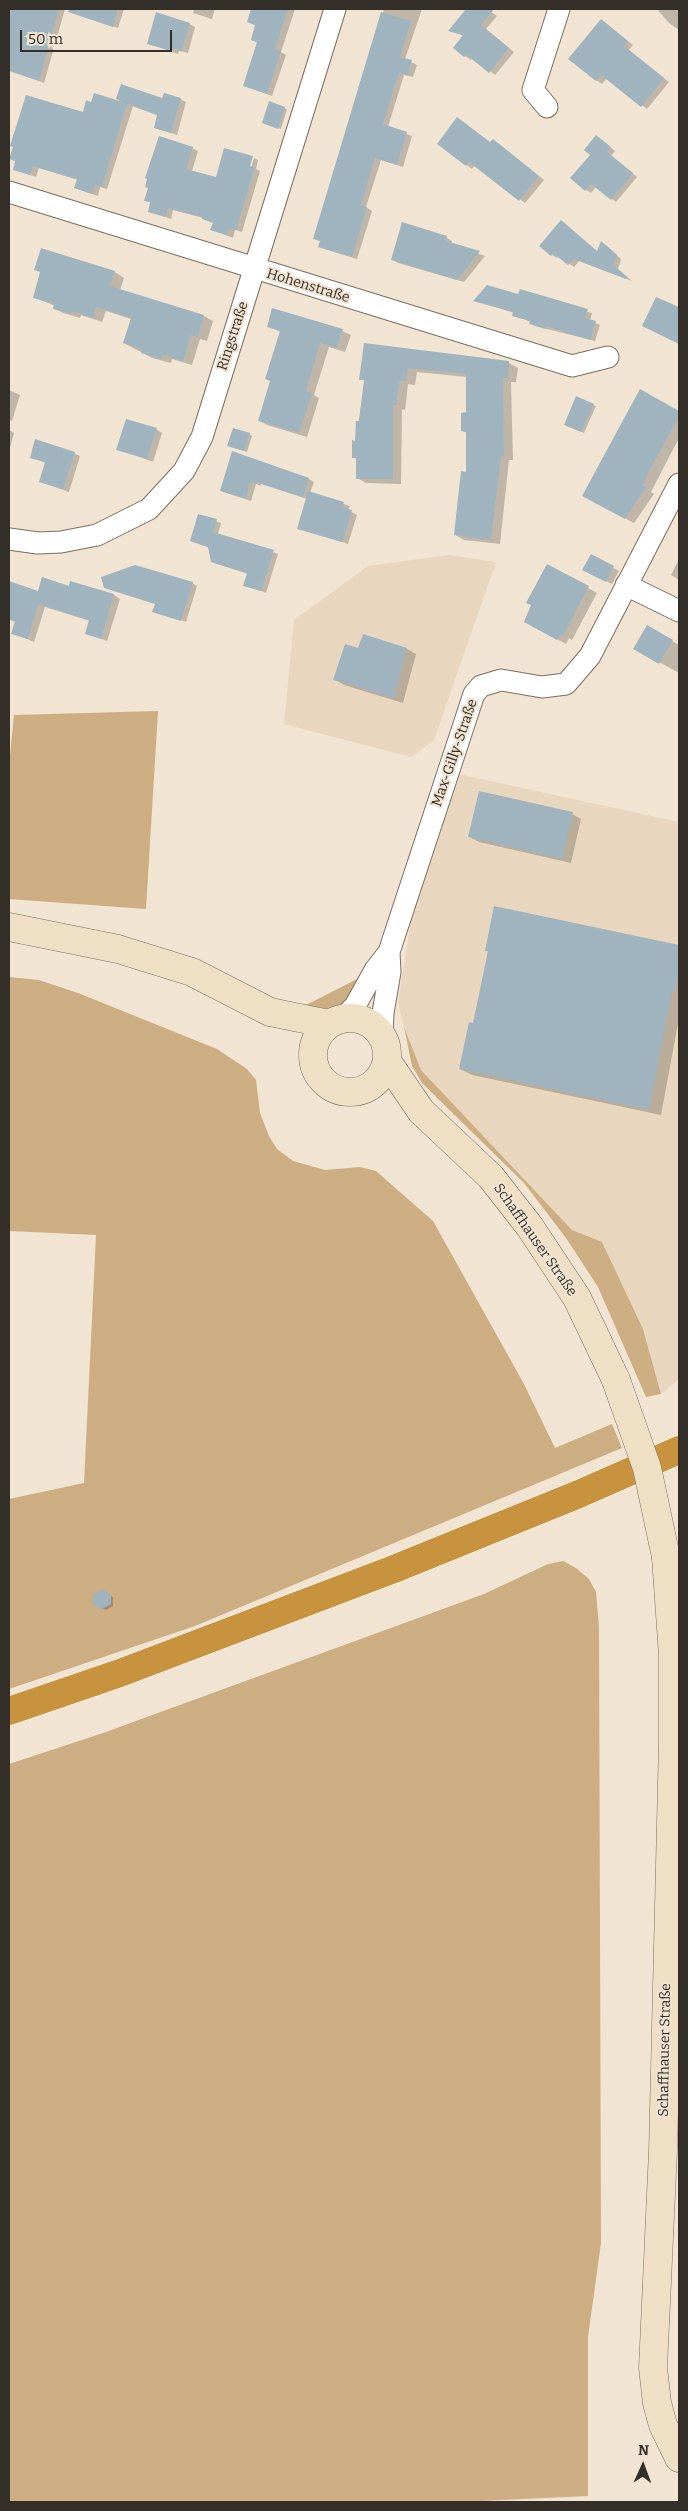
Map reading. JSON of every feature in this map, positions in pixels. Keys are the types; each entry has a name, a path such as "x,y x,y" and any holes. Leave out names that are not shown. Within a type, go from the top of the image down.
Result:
{"highway":[{"path":"9,1711 129,1670 385,1573 579,1494 678,1450"}],"main road":[{"path":"9,927 118,949 192,972 270,1012 313,1055"},
{"path":"270,1012 336,1022 353,1018 365,1021 375,1027 385,1048 380,1077 367,1088 348,1092 329,1085 316,1070 313,1055 319,1034 336,1022"},
{"name":"Schaffhauser Straße","path":"385,1048 421,1111 491,1177 530,1227 576,1298 616,1380 647,1468 666,1557 673,1656 670,1890 673,1988 653,2368 663,2425 679,2458"},
{"name":"Schaffhauser Straße","path":"367,1088 421,1111"},
{"path":"663,2152 679,2102"}],"street":[{"name":"Ringstraße","path":"9,539 38,543 61,542 97,535 148,509 170,488 184,471 202,437 334,9"},
{"path":"547,107 533,90 559,9"},
{"name":"Hohenstraße","path":"9,192 572,366 608,357"},
{"name":"Max-Gilly-Straße","path":"336,1022 355,1006 375,970 389,952 474,694 481,686 501,680 542,687 566,684 590,656 679,484"},
{"path":"626,584 679,611"},
{"name":"Max-Gilly-Straße","path":"385,1048 383,1013 390,972 389,952"}],"shaded area":[{"path":"449,555 496,562 434,740 411,757 284,724 294,620 368,566"},
{"path":"158,711 146,909 9,899 9,765 14,715"},
{"path":"458,774 679,822 679,1379 661,1394 643,1329 602,1242 572,1230 421,1070 404,1027 398,1003 413,907"},
{"path":"9,977 39,980 78,993 217,1049 247,1069 256,1080 260,1113 269,1136 277,1149 293,1161 325,1170 360,1167 376,1171 433,1221 524,1384 555,1448 612,1424 622,1448 195,1626 9,1689 9,1499 84,1483 96,1235 9,1231"},
{"path":"361,977 349,998 335,1008 318,1009 306,1005"},
{"path":"404,1027 421,1070 572,1230 602,1242 643,1329 661,1394 646,1397 598,1287 566,1238 524,1183 422,1083 412,1066"},
{"path":"563,1561 576,1568 589,1579 596,1592 599,1626 601,2243 588,2337 588,2496 461,2502 9,2502 9,1764 103,1733 484,1594 548,1564"}],"building":[{"path":"9,9 59,9 39,81 9,71"},
{"path":"69,9 118,9 113,27 68,12"},
{"path":"251,9 288,9 275,49 281,51 267,94 243,86 257,42 251,40 255,25 247,22"},
{"path":"466,9 494,9 481,25 509,48 489,73 467,55 464,57 453,48 463,35 448,31"},
{"path":"156,12 190,23 181,51 173,48 172,51 147,44"},
{"path":"381,12 411,21 400,57 412,60 408,75 399,73 383,124 407,132 397,165 375,158 361,205 367,207 352,257 318,247 320,241 313,239"},
{"path":"601,19 628,41 624,46 664,78 641,107 601,75 596,81 568,59"},
{"path":"121,84 162,98 164,93 181,98 171,133 154,128 157,115 127,104 102,187 95,185 92,194 74,188 77,179 33,166 30,175 13,170 15,161 9,159 13,147 10,146 26,95 83,112 86,100 91,102 94,93 123,102 116,99"},
{"path":"269,101 285,107 278,129 262,123"},
{"path":"457,117 490,142 493,139 539,176 519,201 469,162 466,166 437,144"},
{"path":"596,135 611,147 607,152 633,173 611,200 591,184 585,191 570,178 590,155 584,150"},
{"path":"159,136 193,147 186,169 216,177 224,148 253,156 250,166 255,167 236,230 229,228 227,235 210,230 213,223 202,219 202,217 168,208 165,217 148,212 150,202 144,201 148,188 145,187 147,179 145,178"},
{"path":"561,220 597,251 601,241 617,255 613,265 627,277 626,279 574,259 568,265 553,253 551,256 539,246"},
{"path":"402,222 447,236 446,241 480,251 457,280 391,260"},
{"path":"41,248 115,271 110,286 204,315 198,337 191,335 183,361 163,355 161,359 141,353 143,350 123,343 131,318 96,307 93,318 71,311 71,314 53,309 54,304 33,298 40,272 34,270"},
{"path":"487,285 518,294 520,289 588,309 585,318 596,321 590,340 546,326 546,329 529,324 530,321 512,316 513,312 473,301"},
{"path":"656,297 679,307 679,344 642,326"},
{"path":"272,308 343,329 337,348 320,343 306,391 312,393 299,433 258,421 270,381 265,379 280,331 267,327"},
{"path":"364,343 509,361 508,378 503,378 504,456 501,456 491,540 454,535 461,471 466,472 466,432 461,431 461,413 466,412 466,374 408,368 406,381 400,380 396,405 393,405 393,479 356,479 356,458 352,458 352,440 355,441 356,421 359,421 364,380 359,380"},
{"path":"640,389 679,411 679,417 649,471 643,486 646,487 625,519 582,496"},
{"path":"576,396 594,404 581,432 564,425"},
{"path":"126,419 157,428 147,459 116,450"},
{"path":"233,428 250,433 244,451 227,446"},
{"path":"35,439 75,452 63,489 39,482 45,462 30,458"},
{"path":"232,451 309,478 303,497 256,482 255,484 250,482 246,499 220,491"},
{"path":"308,491 344,502 342,507 352,510 342,542 297,529"},
{"path":"198,514 217,519 213,532 274,550 261,591 243,586 247,573 211,562 208,547 190,541"},
{"path":"591,554 614,566 606,582 582,570"},
{"path":"547,564 589,586 563,636 560,634 557,640 524,622 531,605 526,603"},
{"path":"135,565 193,582 181,621 152,612 155,604 104,588 101,577"},
{"path":"42,577 69,586 70,581 114,594 101,639 85,634 89,620 38,604 28,639 11,634 15,621 9,619 9,581 38,591"},
{"path":"647,625 673,640 659,664 633,649"},
{"path":"363,634 407,648 394,698 333,680 345,644 358,648"},
{"path":"479,791 573,812 562,859 468,837"},
{"path":"494,906 679,945 679,971 675,992 672,991 649,1110 459,1069 469,1022 473,1023 488,951 485,951"},
{"path":"102,1589 111,1594 111,1604 102,1609 93,1605 93,1595"}]}
